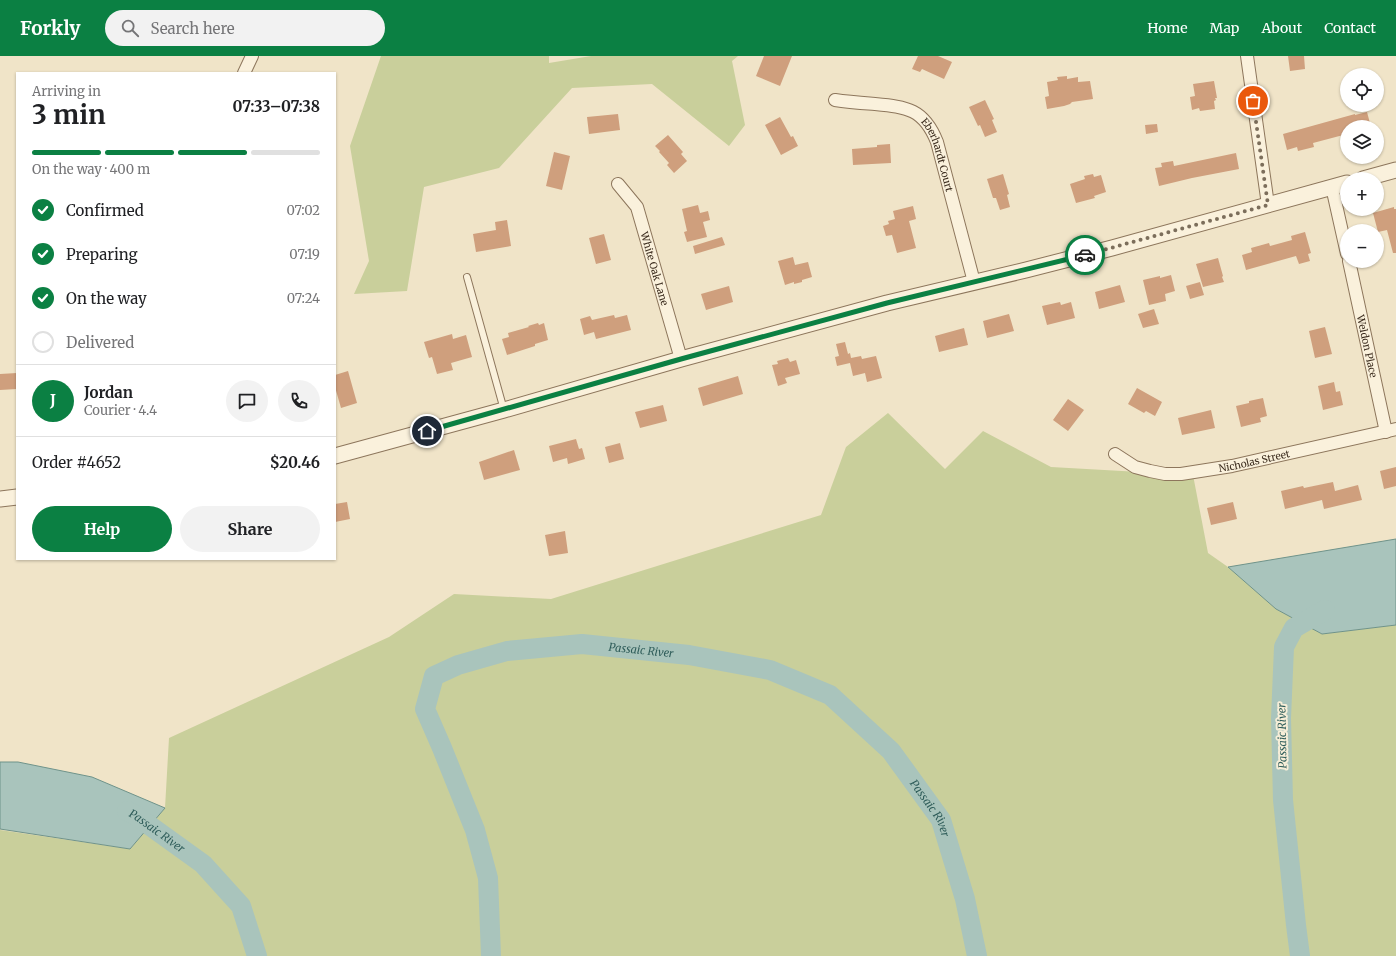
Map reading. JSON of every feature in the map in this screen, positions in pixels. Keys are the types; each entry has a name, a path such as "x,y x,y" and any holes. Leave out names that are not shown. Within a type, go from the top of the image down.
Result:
{"street":[{"path":"244,72 252,56"},
{"path":"1247,56 1268,205"},
{"name":"Eberhardt Court","path":"835,100 899,106 920,116 931,128 937,142 974,282"},
{"path":"1384,173 1396,170"},
{"name":"White Oak Lane","path":"618,184 637,207 681,359"},
{"path":"336,456 887,303 1112,248 1340,185"},
{"path":"1332,187 1340,224"},
{"name":"Weldon Place","path":"1351,268 1391,430"},
{"name":"Nicholas Street","path":"1115,454 1135,467 1165,474 1181,474 1232,466 1391,430"},
{"path":"0,498 16,497"}],"lane":[{"path":"467,277 504,410"}],"green space":[{"path":"381,56 549,56 549,63 591,56 738,56 732,61 745,125 729,146 652,84 572,88 499,168 424,187 407,291 354,294 369,261 350,146"},
{"path":"888,413 945,469 983,431 1051,467 1193,475 1208,553 1228,567 1276,609 1322,634 1396,625 1396,956 0,956 0,830 130,849 165,808 169,738 389,637 454,594 551,599 821,515 846,447"}],"water":[{"path":"1396,539 1396,625 1322,634 1276,609 1228,567"},
{"path":"0,762 18,762 92,777 165,808 130,849 0,829"}],"building":[{"path":"764,56 792,56 780,86 756,76"},
{"path":"918,56 938,56 952,62 944,79 922,69 920,72 912,69"},
{"path":"1288,56 1304,56 1305,69 1290,71"},
{"path":"1067,76 1067,79 1078,77 1078,82 1090,81 1093,99 1072,102 1064,106 1047,109 1045,97 1049,96 1047,82 1058,80 1057,77"},
{"path":"1214,81 1217,98 1215,98 1216,100 1214,101 1215,109 1200,111 1199,108 1192,110 1190,97 1195,96 1193,84"},
{"path":"985,100 994,119 992,120 997,132 985,137 980,125 978,126 969,107"},
{"path":"1367,112 1369,120 1340,120 1340,136 1313,143 1314,147 1298,151 1297,147 1287,150 1283,134"},
{"path":"618,114 620,130 589,134 587,117"},
{"path":"780,117 791,137 793,136 798,146 781,155 765,125"},
{"path":"1157,124 1158,132 1146,134 1145,125"},
{"path":"668,135 683,152 681,154 687,161 674,173 667,165 669,163 655,146"},
{"path":"890,144 891,163 853,165 852,149 877,147 877,145"},
{"path":"554,152 570,156 562,190 546,186"},
{"path":"1236,153 1239,169 1159,186 1155,168 1162,167 1161,163 1173,161 1174,166"},
{"path":"1003,174 1009,194 1007,195 1010,207 1000,210 996,198 993,198 987,179"},
{"path":"1093,174 1094,177 1101,175 1106,192 1094,196 1095,198 1076,203 1070,184 1085,179 1084,176"},
{"path":"698,205 700,213 708,211 710,220 703,222 707,237 687,242 684,232 687,231 682,209"},
{"path":"913,206 916,219 909,221 916,248 897,253 892,235 886,236 883,226 889,224 888,221 895,219 893,211"},
{"path":"1394,207 1394,209 1396,209 1396,253 1393,253 1387,230 1384,231 1384,224 1376,224 1374,216 1384,216 1384,210"},
{"path":"507,220 511,246 476,252 473,234 496,230 495,222"},
{"path":"1305,232 1311,253 1308,254 1310,261 1299,264 1296,256 1246,270 1242,255 1252,252 1251,248 1269,243 1270,246 1292,240 1291,236"},
{"path":"604,234 611,260 596,264 589,238"},
{"path":"722,237 725,245 695,254 693,246"},
{"path":"793,257 795,265 808,262 812,277 802,280 802,282 794,284 794,282 785,285 778,261"},
{"path":"1218,258 1224,282 1203,287 1196,264"},
{"path":"1171,275 1175,291 1165,294 1166,301 1149,305 1143,280"},
{"path":"1200,282 1204,295 1190,299 1186,286"},
{"path":"1120,285 1125,302 1099,309 1095,292"},
{"path":"729,286 733,302 706,310 701,294"},
{"path":"1060,302 1061,305 1071,302 1075,318 1047,325 1042,306"},
{"path":"1154,309 1159,324 1143,328 1138,314"},
{"path":"1009,314 1014,331 987,338 983,321"},
{"path":"614,315 615,318 627,315 631,330 596,339 594,332 584,335 580,319 590,316 592,320"},
{"path":"538,323 539,325 544,323 548,340 507,355 502,339 509,337 508,333"},
{"path":"1325,327 1332,354 1315,358 1309,331"},
{"path":"964,328 968,345 939,352 935,336"},
{"path":"452,334 453,339 466,335 472,357 451,363 453,370 437,374 432,357 429,358 424,342"},
{"path":"845,342 848,354 850,353 851,358 861,356 862,359 876,356 882,378 867,382 865,373 853,376 850,363 837,366 835,357 839,356 836,344"},
{"path":"788,358 790,362 796,360 800,374 785,378 787,383 778,386 772,365 778,364 777,361"},
{"path":"348,371 357,403 341,408 336,390 336,375"},
{"path":"16,373 16,389 0,390 0,374"},
{"path":"738,376 743,394 703,406 698,388"},
{"path":"1334,382 1336,392 1340,391 1343,405 1323,410 1318,386"},
{"path":"1137,388 1162,402 1155,416 1146,411 1144,413 1128,404"},
{"path":"1263,398 1267,416 1260,418 1261,422 1241,427 1236,406"},
{"path":"1068,399 1084,410 1068,431 1053,420"},
{"path":"663,405 667,421 640,428 635,412"},
{"path":"1211,410 1215,428 1182,435 1178,418"},
{"path":"576,439 579,449 582,448 585,459 568,464 567,458 553,462 549,446"},
{"path":"620,443 624,459 609,463 605,447"},
{"path":"514,450 520,470 484,480 479,462"},
{"path":"1396,467 1396,486 1384,489 1380,471"},
{"path":"1333,482 1335,491 1358,485 1362,500 1324,509 1322,500 1285,509 1281,491"},
{"path":"347,502 350,519 336,522 336,504"},
{"path":"1233,502 1237,519 1211,525 1207,508"},
{"path":"565,531 568,553 549,556 545,535"}],"waterway":[{"name":"Passaic River","path":"1300,956 1283,800 1281,718 1284,647 1294,628 1325,610"},
{"name":"Passaic River","path":"491,956 488,878 475,830 425,709 434,676 458,665 507,651 582,644 689,655 770,670 830,695 891,751 941,820 965,899 977,956"},
{"name":"Passaic River","path":"127,811 135,815 203,864 241,906 257,956"}],"way so far":[{"path":"1085,255 1268,205 1253,101"}],"route":[{"path":"427,431 681,359 887,303 1085,255"}]}
